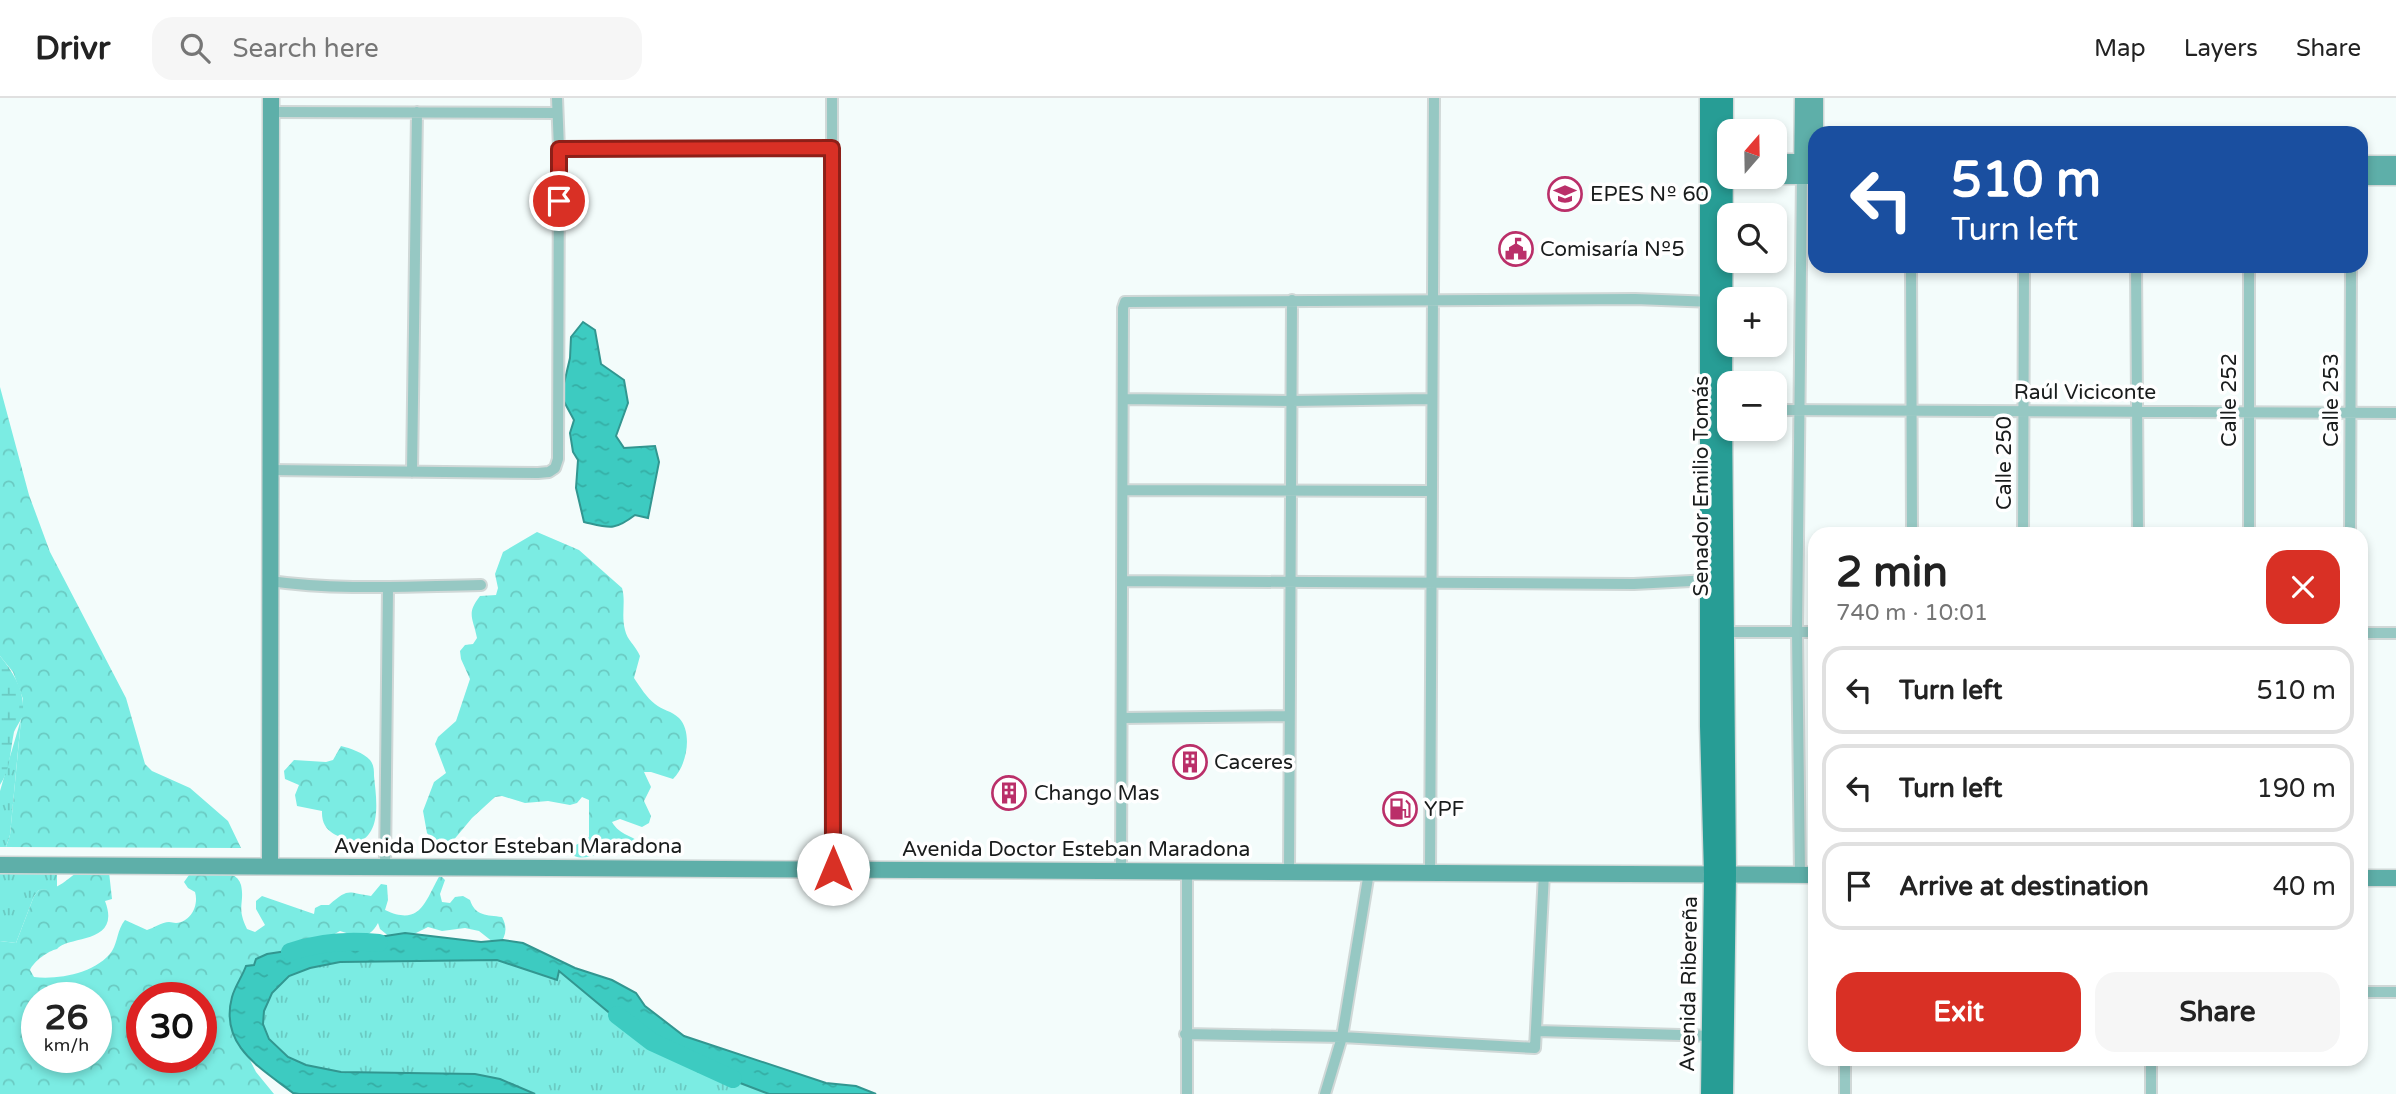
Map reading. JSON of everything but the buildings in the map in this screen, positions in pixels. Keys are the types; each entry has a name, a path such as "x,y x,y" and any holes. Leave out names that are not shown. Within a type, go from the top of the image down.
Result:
{"main road":[{"name":"Senador Emilio Tomás","path":"1709,98 1717,145"},
{"name":"Senador Emilio Tomás","path":"1723,119 1724,98"},
{"path":"1803,98 1808,157"},
{"path":"1815,98 1815,126"},
{"path":"270,866 271,105"},
{"path":"2368,164 2396,164"},
{"path":"1787,165 1808,169"},
{"path":"1787,173 1808,169"},
{"path":"2368,177 2396,177"},
{"name":"Senador Emilio Tomás","path":"1719,371 1716,302 1720,189"},
{"name":"Senador Emilio Tomás","path":"1717,632 1710,580 1718,441"},
{"name":"Senador Emilio Tomás","path":"1720,441 1717,632 1720,874"},
{"name":"Avenida Doctor Esteban Maradona","path":"0,865 1807,875"},
{"name":"Avenida Ribereña","path":"1720,874 1718,1036 1724,1094"},
{"path":"2368,878 2396,878"},
{"name":"Avenida Ribereña","path":"1710,1094 1718,1036"}],"street":[{"path":"270,470 538,473 549,472 555,468 558,446 557,98"},
{"path":"832,98 833,869"},
{"path":"1430,873 1434,98"},
{"path":"271,105 416,112 556,113"},
{"path":"412,472 416,112"},
{"path":"559,149 832,148"},
{"path":"1807,875 1797,632 1800,411 1808,196"},
{"path":"1911,273 1912,527"},
{"name":"Calle 250","path":"2023,527 2024,273"},
{"path":"2136,273 2137,527"},
{"name":"Calle 252","path":"2249,273 2249,527"},
{"name":"Calle 253","path":"2350,527 2351,273"},
{"path":"1121,871 1125,302 1635,299 1716,302"},
{"path":"1289,872 1292,300"},
{"path":"1123,399 1431,399"},
{"name":"Raúl Viciconte","path":"1787,410 2396,412"},
{"path":"1123,491 1431,491"},
{"path":"1122,581 1634,584 1710,580"},
{"path":"270,581 388,587 481,585"},
{"path":"385,866 388,587"},
{"path":"1717,632 1808,632"},
{"path":"2368,633 2396,633"},
{"path":"1122,719 1289,716"},
{"path":"1186,871 1187,1094"},
{"path":"1325,1094 1342,1037 1369,872"},
{"path":"1185,1034 1342,1037 1535,1048 1544,873"},
{"path":"2368,992 2396,992"},
{"path":"1537,1031 1718,1036"},
{"path":"1844,1066 1844,1094"},
{"path":"2151,1066 2151,1094"}],"green space":[{"path":"0,387 29,495 50,552 126,698 145,764 152,771 190,788 228,821 241,848 6,847 10,835 23,699 13,672 0,656"},
{"path":"537,532 579,550 622,588 625,630 640,656 634,678 652,702 679,718 686,732 685,758 673,779 644,772 651,787 644,801 651,816 649,823 642,827 620,819 612,822 619,830 643,845 638,851 615,850 584,857 573,855 568,850 589,837 589,800 582,797 577,803 570,805 548,801 525,803 502,796 495,797 472,818 452,842 445,845 432,839 427,833 423,811 434,782 446,773 435,744 438,737 456,721 470,679 460,651 465,645 473,644 477,638 472,616 473,607 480,596 496,595 498,588 495,574 503,552"},
{"path":"0,656 18,684 23,708 22,717 14,732 10,759 0,785"},
{"path":"21,719 10,835 6,847 0,847 0,791"},
{"path":"341,746 364,755 374,768 374,823 365,838 356,843 332,833 324,824 322,811 297,806 295,795 299,785 285,779 284,771 294,760 333,760"},
{"path":"103,868 109,872 112,899 105,901 108,915 106,925 100,932 63,945 42,957 30,970 34,977 65,976 97,965 112,951 125,920 147,930 164,923 186,920 193,912 196,897 195,892 184,882 189,875 210,872 226,873 238,879 242,891 241,910 244,922 247,929 255,932 265,925 256,909 256,901 262,896 314,914 315,908 329,905 345,893 371,896 381,884 387,885 388,900 385,910 407,915 420,909 440,875 445,880 440,894 442,902 450,903 455,897 463,896 470,900 478,912 502,917 505,932 498,946 479,931 465,928 442,931 428,927 414,934 391,938 380,929 378,923 367,935 357,936 340,931 314,945 282,954 249,1058 256,1072 274,1094 0,1094 0,941 16,943 34,896 39,890 56,887 83,870 95,870 103,874"},
{"path":"57,870 57,889 39,890 34,896 16,943 0,941 0,871"},
{"path":"474,950 558,970 652,1042 727,1078 786,1094 471,1094 266,1062 248,978 275,957"}],"water":[{"path":"583,322 595,330 601,364 624,380 628,403 616,436 624,448 655,446 659,462 648,518 635,515 622,524 611,527 584,522 576,488 578,460 573,452 570,433 574,420 561,396 570,358 571,337"},
{"path":"405,933 481,942 503,940 523,943 575,968 612,980 636,993 645,1006 684,1036 826,1083 856,1086 876,1094 769,1094 674,1054 624,1025 559,971 557,980 497,960 340,962 310,968 289,976 272,993 264,1011 263,1024 269,1039 288,1057 306,1065 341,1072 475,1074 500,1079 535,1094 293,1093 256,1065 237,1042 230,1014 232,997 246,966 254,965 256,959 267,954"}],"waterway":[{"path":"290,952 334,943 379,943"},
{"path":"617,1015 652,1042 733,1079"}],"place":[{"name":"EPES Nº 60","path":"1565,194"},
{"name":"Comisaría Nº5","path":"1516,249"},
{"name":"Caceres","path":"1190,762"},
{"name":"Chango Mas","path":"1009,793"},
{"name":"YPF","path":"1400,809"}],"route":[{"path":"559,201 559,149 832,148 833,869"}]}
